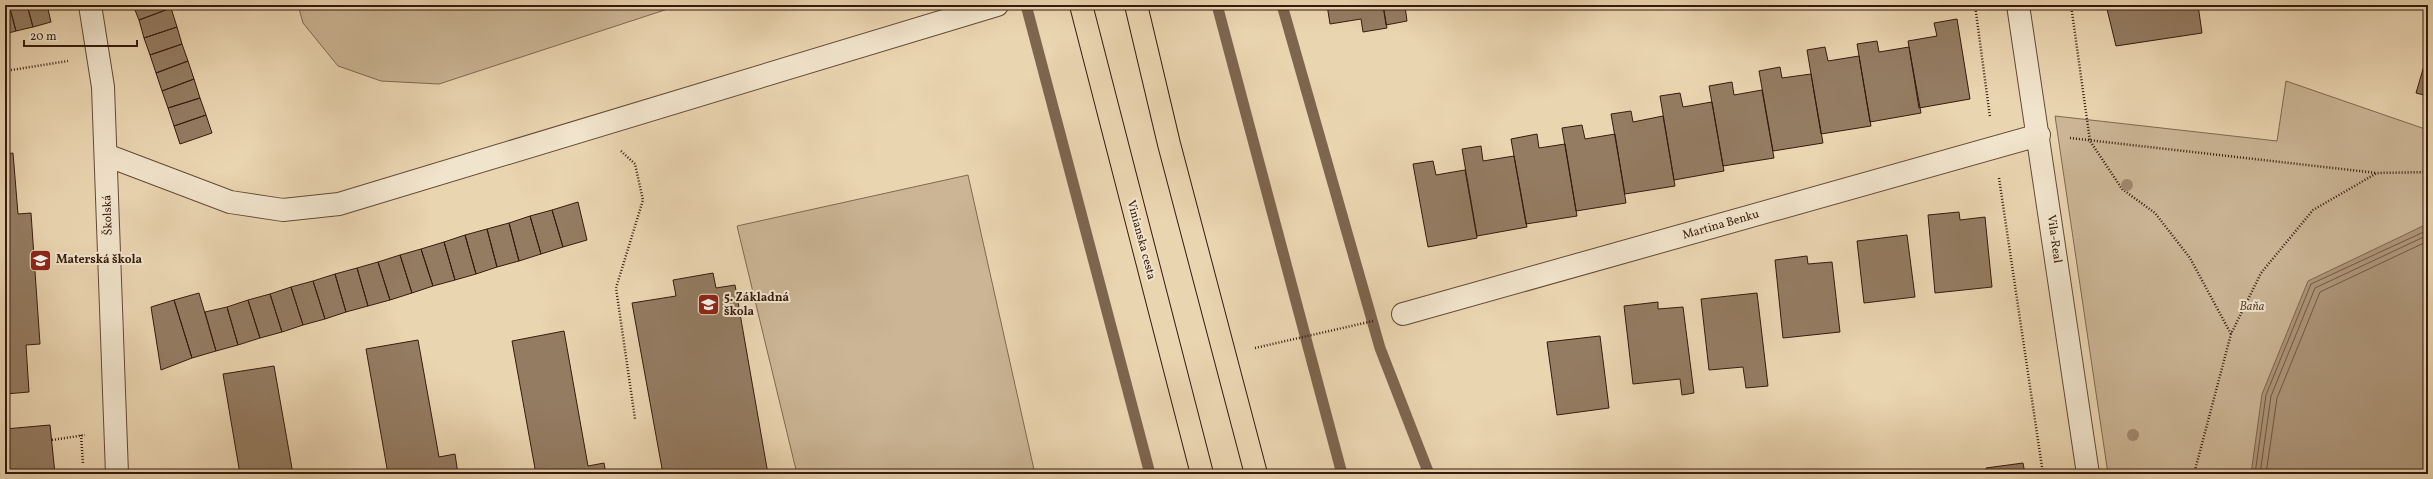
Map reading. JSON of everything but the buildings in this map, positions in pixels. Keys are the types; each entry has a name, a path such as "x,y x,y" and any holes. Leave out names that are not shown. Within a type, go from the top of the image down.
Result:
{"main road":[{"name":"Vinianska cesta","path":"1081,5 1202,474"},
{"path":"1136,5 1171,152 1256,474"}],"street":[{"name":"Školská","path":"90,5 103,87 117,474"},
{"path":"106,156 230,202 283,210 340,204 997,5"},
{"name":"Vila-Real","path":"2018,5 2039,135 2088,474"},
{"name":"Martina Benku","path":"1403,314 2039,135"}],"path":[{"path":"1975,5 1994,148 2043,474"},
{"path":"2071,5 2090,141 2122,188 2155,213 2190,258 2231,334"},
{"path":"5,71 98,57"},
{"path":"597,126 635,164 643,200 616,288 635,418"},
{"path":"2039,135 2377,173 2428,172"},
{"path":"2194,474 2231,334 2261,273 2313,210 2377,173"},
{"path":"1276,343 1350,326"},
{"path":"52,440 91,434"},
{"path":"81,435 83,466"}],"green space":[{"path":"298,5 680,5 439,84 381,81 338,66 303,23"},
{"name":"Baňa","path":"2286,81 2428,130 2428,474 2108,474 2055,116 2277,141"},
{"path":"968,175 1035,474 797,474 737,226"}],"water":[{"name":"Baňa","path":"2425,225 2428,226 2428,474 2251,474 2262,394 2308,281"}],"waterway":[{"path":"1026,5 1150,474"},
{"path":"1217,5 1342,474"},
{"path":"1282,5 1380,348 1429,474"}],"place":[{"name":"Materská škola","path":"41,260"},
{"name":"5. Základná škola","path":"708,305"}]}
